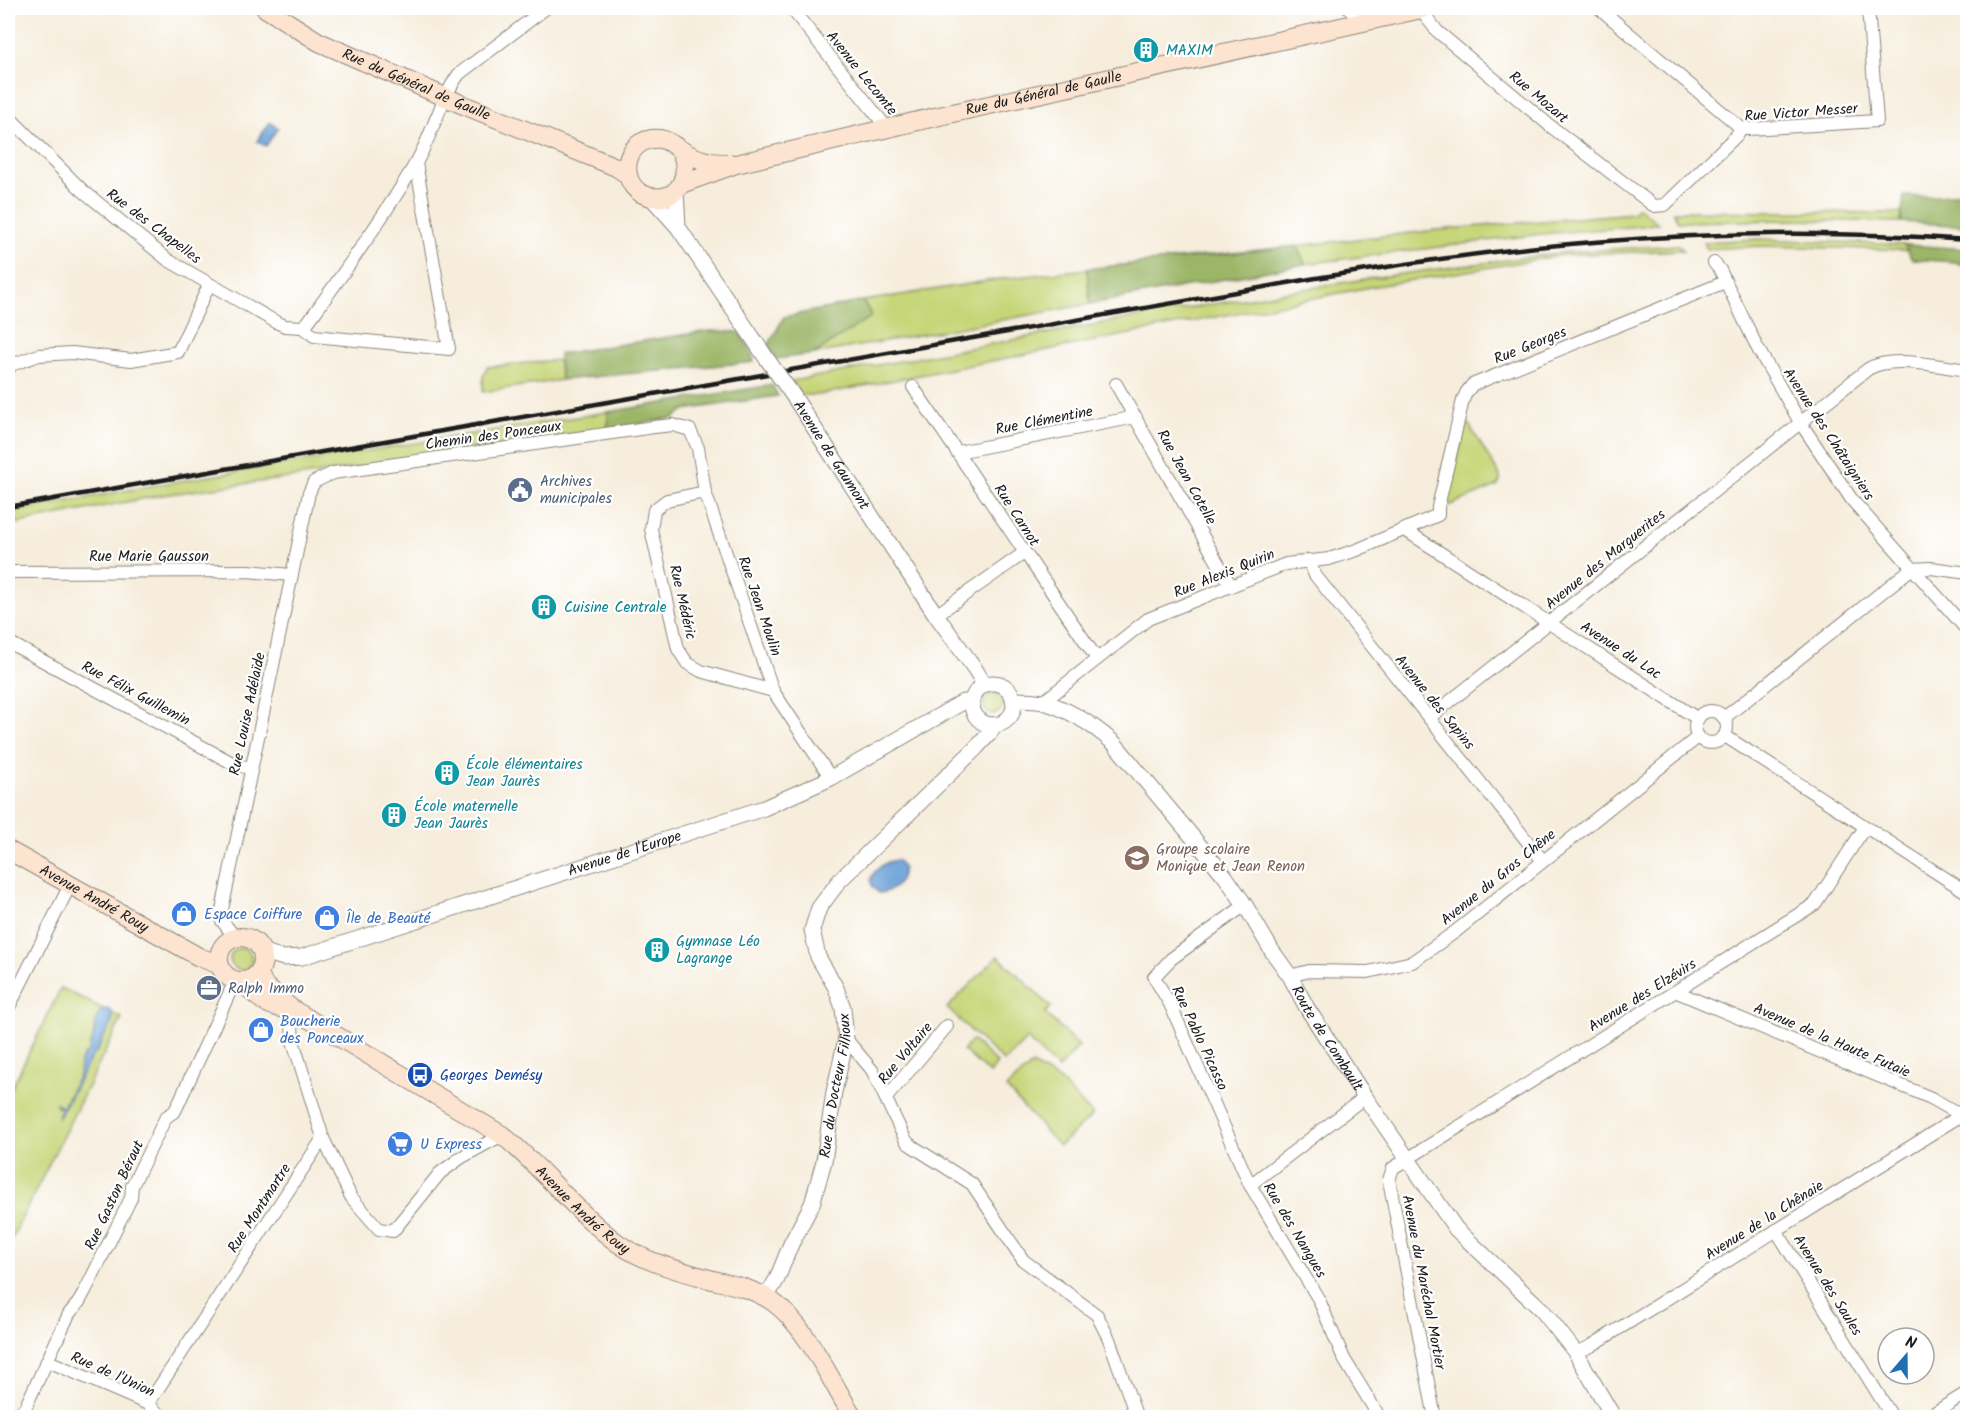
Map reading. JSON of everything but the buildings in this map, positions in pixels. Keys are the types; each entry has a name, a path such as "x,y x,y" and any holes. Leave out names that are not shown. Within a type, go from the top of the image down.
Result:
{"main road":[{"name":"Rue du Général de Gaulle","path":"265,8 319,42 446,97 616,166 628,175"},
{"name":"Rue du Général de Gaulle","path":"678,187 736,164 1423,8"},
{"path":"663,139 680,150 686,166 685,176 678,187 660,197 651,197 636,189 628,175 628,159 636,146 644,141 663,139"},
{"name":"Rue du Général de Gaulle","path":"573,150 604,152 636,146"},
{"name":"Rue du Général de Gaulle","path":"680,150 709,162 736,164"},
{"name":"Avenue André Rouy","path":"8,850 200,957 220,965"},
{"path":"182,946 230,941 245,937 252,940 262,951 263,962 246,978 225,975 220,965 219,958 230,941"},
{"name":"Avenue André Rouy","path":"246,978 259,999 267,1004 294,1010 502,1135 605,1233 621,1245 674,1269 742,1287 782,1308 800,1329 854,1418"}],"street":[{"path":"302,327 308,322 368,237 416,163 459,74 546,8"},
{"name":"Avenue Lecomte","path":"791,8 887,128"},
{"path":"1349,8 1360,23"},
{"name":"Rue Mozart","path":"1423,8 1437,31 1549,125 1646,201"},
{"path":"1599,8 1741,128"},
{"name":"Rue Victor Messer","path":"1646,201 1654,206 1665,205 1736,136 1741,128 1877,121 1868,8"},
{"name":"Rue des Chapelles","path":"8,116 82,190 168,260 276,322 285,326 302,327 314,336 449,349 416,163"},
{"path":"678,187 678,227"},
{"name":"Avenue de Gaumont","path":"651,197 678,227 794,397 936,615 984,684"},
{"name":"Avenue des Châtaigniers","path":"1714,263 1758,349 1800,422 1851,500 1968,631"},
{"name":"Rue Georges","path":"1438,515 1463,400 1472,385 1725,282"},
{"path":"8,370 11,364 39,355 72,353 130,360 177,352 209,285"},
{"name":"Avenue des Marguerites","path":"1429,718 1868,369 1880,363 1903,362 1968,370"},
{"name":"Rue Jean Cotelle","path":"1116,384 1231,586"},
{"name":"Rue Carnot","path":"913,387 1097,659"},
{"name":"Rue Clémentine","path":"958,452 1136,417"},
{"name":"Chemin des Ponceaux","path":"309,493 314,482 333,473 663,426 673,425 690,430"},
{"name":"Rue Jean Moulin","path":"690,430 698,447 705,492 772,691 831,778"},
{"name":"Rue Médéric","path":"705,492 667,500 654,510 651,529 678,649 687,663 701,671 772,691"},
{"name":"Rue Louise Adélaïde","path":"230,941 221,916 309,493"},
{"name":"Rue Alexis Quirin","path":"1043,702 1148,619 1286,564 1329,559 1406,530 1438,515"},
{"name":"Avenue du Lac","path":"1406,530 1698,719"},
{"path":"936,615 1024,554"},
{"name":"Avenue des Sapins","path":"1308,560 1316,575 1543,861"},
{"path":"1724,718 1911,569 1931,568 1968,573"},
{"name":"Rue Marie Gausson","path":"8,572 248,572 291,575"},
{"name":"Rue Félix Guillemin","path":"8,642 236,765 251,768"},
{"path":"984,684 1002,685 1007,688 1014,700 1010,717 1000,724 994,725 980,721 972,710 971,702 975,692 984,684"},
{"name":"Route de Combault","path":"1014,700 1043,702 1076,716 1114,743 1187,829 1245,905 1272,951 1290,976 1307,1008 1407,1160 1456,1229 1470,1245 1529,1297 1576,1353 1614,1418"},
{"name":"Avenue de l'Europe","path":"262,951 283,958 302,957 764,808 831,778 963,702 971,702"},
{"path":"1710,711 1724,718 1727,727 1725,736 1712,744 1698,737 1695,728 1701,715 1710,711"},
{"name":"Rue du Docteur Fillioux","path":"766,1298 812,1204 824,1161 834,1092 846,1039 843,1008 836,988 818,957 813,942 812,930 815,915 840,880 976,748 994,725"},
{"path":"1725,736 1968,893"},
{"name":"Avenue du Gros Chêne","path":"1290,976 1309,971 1368,972 1412,962 1455,932 1698,737"},
{"name":"Avenue des Elzévirs","path":"1407,1160 1815,904 1865,827"},
{"path":"8,1009 70,885"},
{"name":"Rue Pablo Picasso","path":"1245,905 1171,959 1154,977 1170,1004 1250,1185"},
{"name":"Rue Gaston Béraut","path":"14,1418 25,1408 48,1362 50,1351 69,1314 79,1302 131,1198 132,1186 166,1117 175,1111 246,978"},
{"name":"Avenue de la Haute Futaie","path":"1677,992 1931,1098 1965,1117"},
{"path":"294,1010 293,1041 323,1138 351,1197 379,1229 393,1231 440,1173 462,1157 502,1135"},
{"name":"Rue Voltaire","path":"886,1098 947,1026"},
{"path":"846,1039 872,1070 909,1144 972,1184 1023,1260 1097,1316 1109,1339 1137,1418"},
{"name":"Rue des Nangues","path":"1365,1097 1250,1185 1319,1300 1344,1359 1380,1418"},
{"name":"Avenue de la Chênaie","path":"1576,1353 1965,1117"},
{"name":"Rue Montmartre","path":"148,1404 323,1138"},
{"name":"Avenue du Maréchal Mortier","path":"1407,1160 1393,1168 1389,1180 1436,1418"},
{"name":"Avenue des Saules","path":"1776,1230 1893,1418"},
{"name":"Rue de l'Union","path":"48,1362 148,1404 163,1418"},
{"path":"1926,1418 1968,1392"}],"green space":[{"path":"1967,189 1967,226 1901,222 1904,196 1928,197"},
{"path":"1638,207 1658,223 1542,234 1305,264 1297,246 1437,230 1633,213"},
{"path":"1673,211 1902,213 1901,222 1788,220 1678,222"},
{"path":"1760,239 1905,245 1907,250 1762,246 1707,249 1704,242"},
{"path":"1678,245 1683,250 1565,255 1370,287 818,395 800,395 792,381 1135,317 1371,278 1566,252"},
{"path":"1905,245 1967,249 1967,268 1956,262 1912,259"},
{"path":"1297,246 1305,264 1090,304 1087,269"},
{"path":"1087,269 1090,304 814,354 871,316 863,301 1000,279"},
{"path":"863,301 872,316 814,354 776,359 768,346 784,317"},
{"path":"708,331 739,332 750,348 754,362 561,380 559,354"},
{"path":"558,360 561,380 483,392 483,376 487,367"},
{"path":"772,385 778,396 684,410 674,418 608,429 608,412"},
{"path":"608,412 608,429 303,476 162,495 8,525 8,512 167,483"},
{"path":"1468,423 1500,476 1500,481 1497,486 1448,506 1446,503 1465,425"},
{"path":"993,694 1000,697 1003,704 1000,711 993,714 986,711 983,704 986,697"},
{"path":"241,948 249,951 252,959 249,967 241,970 233,967 230,959 233,951"},
{"path":"998,956 1051,1007 1045,1013 1079,1046 1058,1069 1027,1039 1004,1062 947,1008"},
{"path":"61,988 122,1018 8,1246 8,1095"},
{"path":"972,1040 997,1063 990,1074 963,1050"},
{"path":"1032,1065 1059,1080 1093,1115 1059,1146 1006,1088"}],"water":[{"path":"270,122 278,128 266,146 257,141"},
{"path":"896,860 903,868 899,882 892,889 879,893 872,885 872,876 883,865"},
{"path":"103,1009 110,1010 113,1014 111,1025 58,1119 60,1110 56,1103 60,1107 63,1106 79,1075 80,1062 90,1051 89,1045 92,1043 96,1020"}],"railway":[{"path":"8,507 1310,279 1452,258 1594,242 1687,236 1827,234 1968,240"}],"place":[{"name":"MAXIM","path":"1146,50"},
{"name":"Archives municipales","path":"520,490"},
{"name":"Cuisine Centrale","path":"544,607"},
{"name":"École élémentaires Jean Jaurès","path":"447,773"},
{"name":"École maternelle Jean Jaurès","path":"394,815"},
{"name":"Groupe scolaire Monique et Jean Renon","path":"1137,858"},
{"name":"Espace Coiffure","path":"184,914"},
{"name":"Île de Beauté","path":"327,918"},
{"name":"Gymnase Léo Lagrange","path":"657,950"},
{"name":"Ralph Immo","path":"209,988"},
{"name":"Boucherie des Ponceaux","path":"261,1030"},
{"name":"Georges Demésy","path":"420,1075"},
{"name":"U Express","path":"400,1144"}]}
